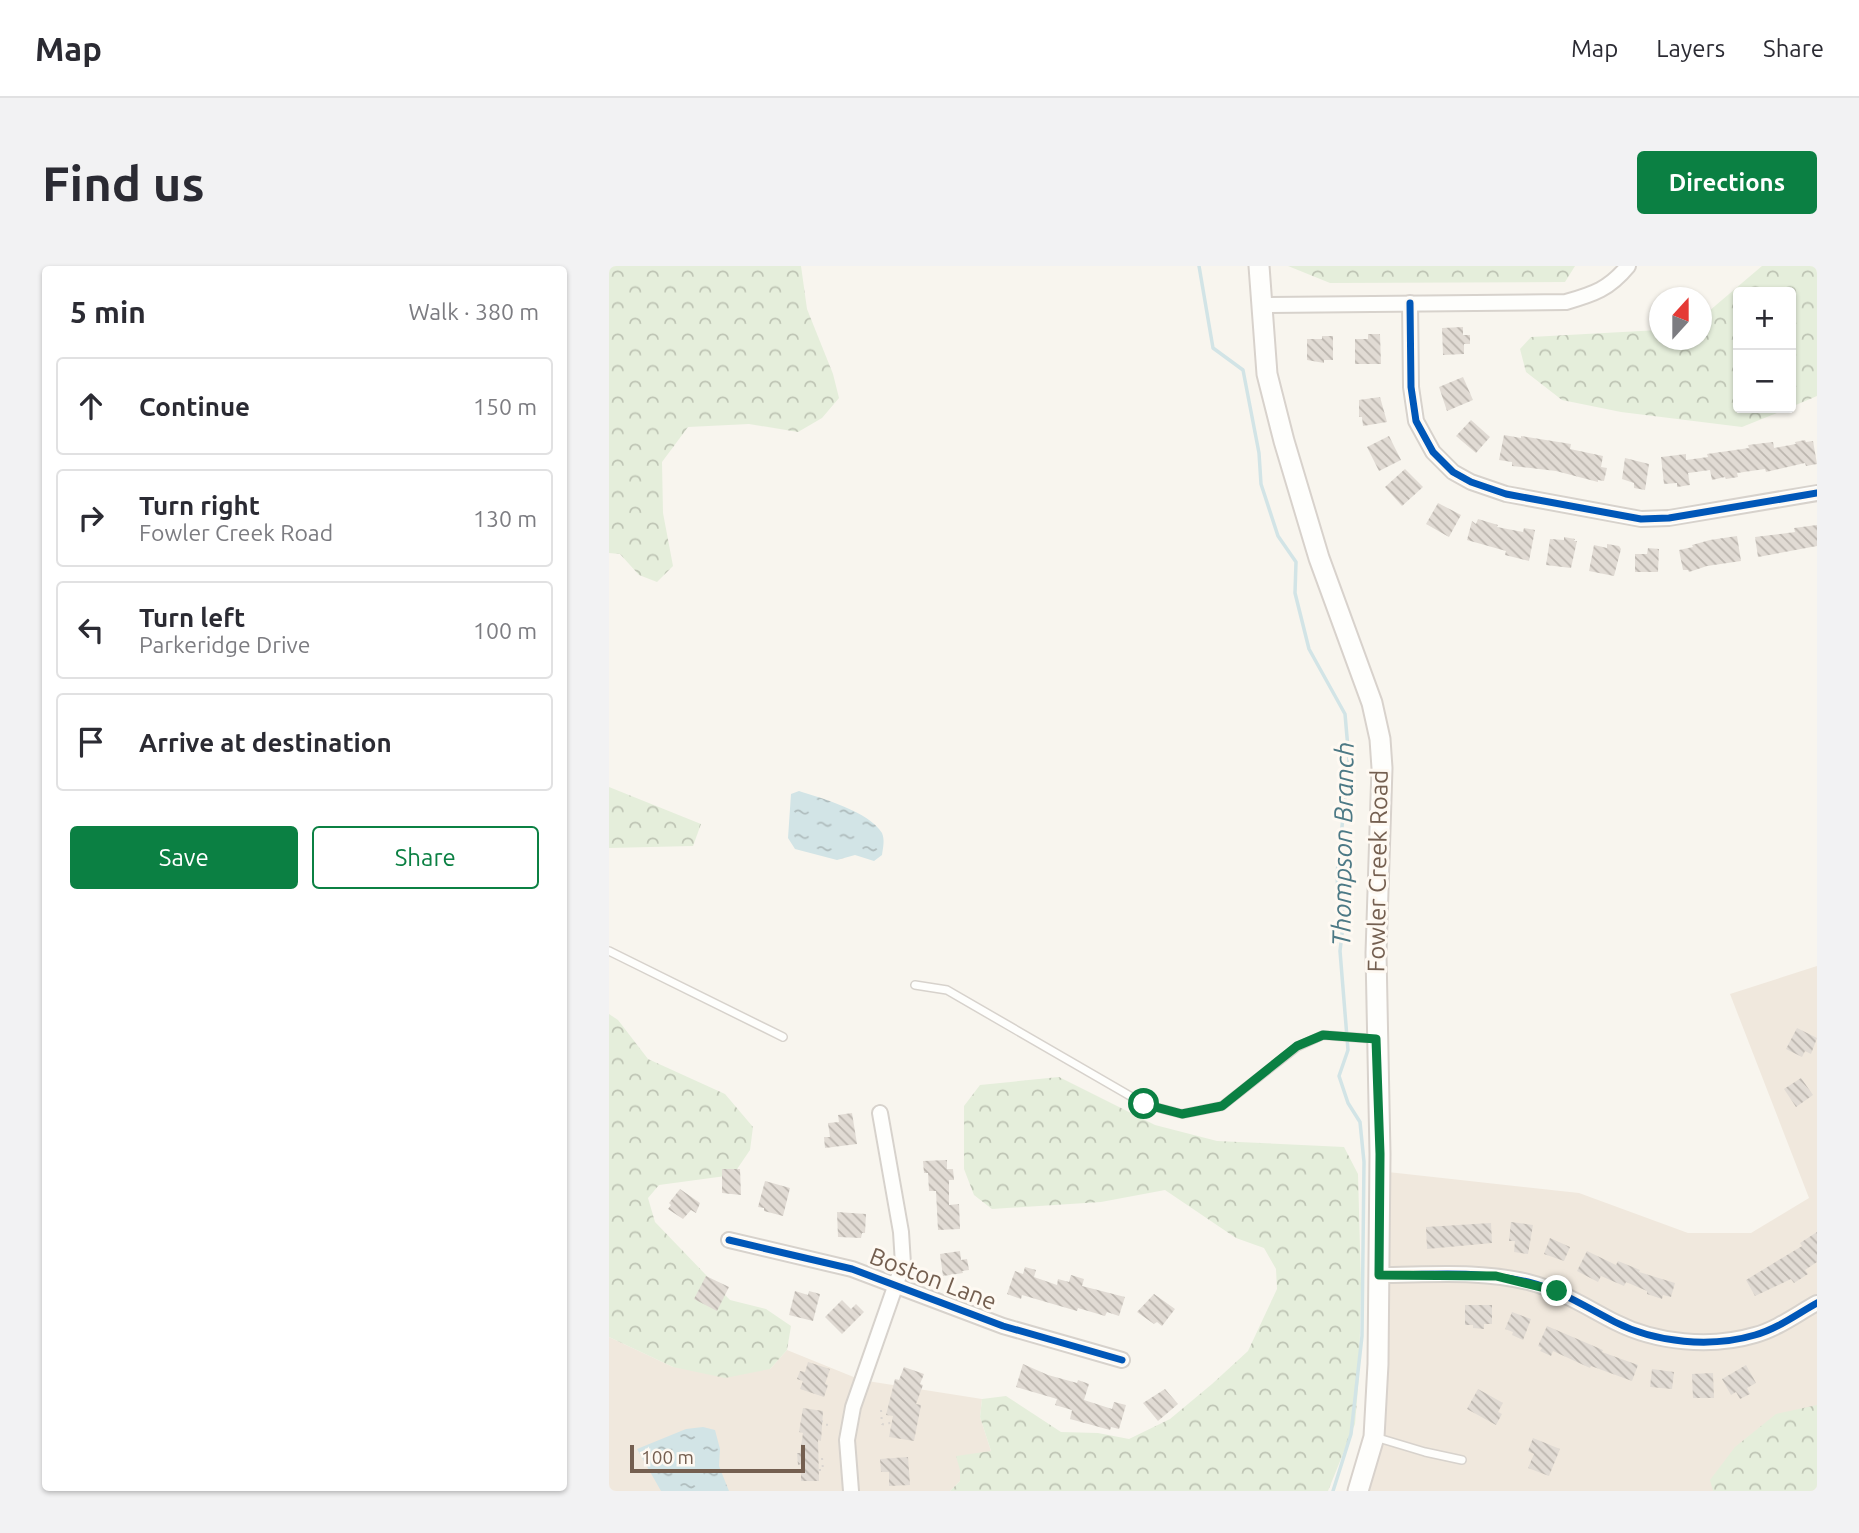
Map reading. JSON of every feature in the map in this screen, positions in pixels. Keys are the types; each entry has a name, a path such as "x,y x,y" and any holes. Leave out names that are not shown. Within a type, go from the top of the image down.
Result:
{"main road":[{"name":"Fowler Creek Road","path":"1259,266 1267,374 1284,441 1319,558 1372,703 1380,739 1383,800 1376,953 1380,1154 1379,1275 1374,1437 1358,1491"}],"street":[{"path":"1261,305 1566,302 1596,294 1628,266"},
{"path":"1411,303 1411,387 1416,421 1433,452 1453,472 1471,482 1506,494 1641,519 1669,518 1817,493"},
{"path":"851,1491 847,1440 853,1407 903,1264 880,1113"},
{"name":"Boston Lane","path":"729,1240 852,1269 1003,1326 1122,1360"},
{"path":"1379,1275 1496,1276 1517,1280 1557,1291 1636,1331 1668,1339 1703,1342 1756,1335 1817,1303"}],"lane":[{"path":"609,951 783,1037"},
{"path":"915,985 947,990 1144,1104 1182,1114 1222,1106 1297,1046 1323,1035 1376,1039"},
{"path":"1374,1437 1462,1460"}],"path":[{"path":"881,1410 882,1423 891,1423"},
{"path":"821,1421 827,1423 827,1430"},
{"path":"819,1470 823,1470 822,1458"}],"shaded area":[{"path":"1817,966 1817,1491 1358,1491 1363,1478 1379,1171 1579,1193 1688,1233 1751,1233 1809,1198 1730,994"},
{"path":"609,1337 673,1367 770,1369 787,1350 861,1380 982,1399 980,1417 991,1451 960,1470 960,1481 950,1491 609,1491"}],"green space":[{"path":"609,266 801,266 807,309 833,374 839,398 822,418 798,432 749,424 688,427 662,462 663,513 673,566 657,582 639,575 620,554 609,553"},
{"path":"1288,266 1575,266 1565,282 1330,283"},
{"path":"1762,266 1817,266 1817,396 1796,405 1796,287 1737,287"},
{"path":"1733,291 1733,413 1777,413 1742,427 1621,412 1562,400 1526,372 1520,349 1531,337 1649,331 1649,350 1712,350 1712,308"},
{"path":"609,787 701,824 693,846 609,848"},
{"path":"609,1014 618,1020 648,1059 725,1094 753,1127 750,1150 733,1175 659,1185 648,1198 655,1222 730,1300 766,1309 791,1326 787,1350 770,1369 725,1378 673,1367 609,1337"},
{"path":"1059,1077 1155,1125 1217,1141 1344,1147 1358,1174 1361,1285 1359,1376 1355,1424 1328,1491 950,1491 960,1481 956,1456 991,1451 980,1417 982,1399 1006,1396 1061,1432 1098,1433 1129,1439 1170,1419 1248,1351 1277,1289 1276,1269 1264,1248 1236,1238 1165,1190 1101,1202 992,1209 974,1195 964,1169 964,1106 980,1085"},
{"path":"1817,1405 1817,1491 1713,1491 1710,1480 1735,1447 1776,1414"}],"water":[{"path":"799,791 856,812 876,825 884,841 882,855 874,861 855,855 837,860 795,849 788,838 791,794"},
{"path":"703,1427 715,1430 720,1449 719,1466 729,1491 661,1491 637,1449 686,1429"}],"building":[{"path":"1463,327 1463,335 1470,335 1470,344 1464,344 1464,354 1443,355 1442,328"},
{"path":"1368,334 1380,334 1381,364 1355,364 1355,339 1368,339"},
{"path":"1322,336 1333,336 1333,360 1324,360 1324,363 1307,360 1307,339 1322,339"},
{"path":"1463,377 1473,400 1447,411 1439,387"},
{"path":"1380,397 1387,422 1363,426 1362,417 1359,417 1359,400"},
{"path":"1471,420 1490,437 1476,453 1456,436"},
{"path":"1504,435 1571,444 1570,449 1603,456 1601,467 1607,468 1604,481 1598,482 1556,471 1512,466 1512,462 1499,460"},
{"path":"1389,436 1401,460 1379,471 1367,447"},
{"path":"1805,440 1813,441 1817,464 1806,466 1805,463 1766,472 1765,469 1737,473 1738,477 1712,480 1710,470 1688,473 1690,485 1677,487 1677,483 1664,484 1661,457 1686,454 1686,460 1749,448 1748,445 1773,442 1774,448"},
{"path":"1625,458 1649,464 1645,490 1634,488 1634,483 1622,479"},
{"path":"1405,469 1423,487 1402,506 1385,487"},
{"path":"1438,503 1461,515 1449,537 1426,524"},
{"path":"1478,519 1498,525 1497,527 1523,532 1524,528 1535,530 1529,561 1467,540 1472,521 1476,524"},
{"path":"1817,525 1817,546 1758,557 1755,537 1795,532 1794,528"},
{"path":"1737,536 1741,561 1707,566 1689,572 1683,570 1679,550 1710,540"},
{"path":"1564,537 1577,541 1571,568 1546,565 1550,539 1564,540"},
{"path":"1607,544 1619,546 1621,549 1614,576 1589,571 1594,545 1607,548"},
{"path":"1648,548 1659,549 1658,572 1635,572 1635,554 1647,554"},
{"path":"1797,1028 1817,1038 1811,1054 1805,1051 1802,1057 1786,1049"},
{"path":"1801,1078 1813,1095 1796,1107 1784,1089"},
{"path":"852,1113 857,1144 825,1148 824,1137 830,1137 828,1123 839,1122 838,1115"},
{"path":"947,1160 947,1169 953,1169 954,1180 949,1180 949,1205 959,1204 960,1229 938,1230 936,1191 929,1191 928,1173 924,1173 923,1161"},
{"path":"722,1169 740,1169 741,1195 722,1193"},
{"path":"765,1181 790,1188 783,1216 758,1207"},
{"path":"680,1189 700,1203 696,1213 691,1210 683,1219 668,1209 671,1205 669,1203"},
{"path":"837,1212 866,1214 865,1233 862,1233 861,1238 838,1237"},
{"path":"1511,1222 1533,1225 1528,1254 1514,1252 1515,1241 1509,1241"},
{"path":"1491,1223 1492,1243 1427,1249 1426,1227"},
{"path":"1817,1232 1817,1262 1805,1270 1808,1274 1794,1283 1791,1279 1755,1296 1746,1280 1802,1246 1800,1243"},
{"path":"1550,1238 1570,1247 1564,1261 1544,1254"},
{"path":"960,1251 961,1260 967,1259 969,1270 943,1276 940,1254"},
{"path":"1587,1251 1616,1265 1618,1261 1640,1270 1639,1272 1675,1283 1671,1297 1663,1295 1662,1299 1626,1282 1624,1286 1601,1276 1598,1282 1577,1271"},
{"path":"1025,1267 1036,1270 1034,1277 1057,1285 1058,1279 1069,1282 1071,1275 1084,1279 1082,1286 1125,1297 1119,1316 1107,1312 1105,1316 1078,1308 1077,1311 1022,1295 1021,1299 1007,1294 1015,1271 1023,1274"},
{"path":"706,1276 729,1287 717,1311 694,1299"},
{"path":"795,1291 808,1295 809,1291 820,1294 813,1321 789,1315"},
{"path":"1154,1294 1175,1309 1162,1326 1157,1322 1154,1324 1137,1312"},
{"path":"842,1300 851,1309 856,1304 864,1312 842,1334 825,1317"},
{"path":"1465,1305 1492,1305 1492,1324 1484,1324 1484,1329 1465,1325"},
{"path":"1512,1312 1531,1319 1523,1340 1505,1329"},
{"path":"1547,1326 1603,1350 1602,1352 1638,1365 1632,1381 1591,1366 1590,1368 1553,1351 1551,1356 1540,1351 1542,1348 1538,1346"},
{"path":"808,1362 830,1369 824,1397 800,1389 803,1381 797,1379 800,1371 805,1372"},
{"path":"1023,1364 1048,1375 1089,1384 1084,1400 1112,1409 1114,1402 1126,1405 1119,1429 1111,1427 1110,1430 1070,1419 1072,1410 1055,1405 1057,1399 1016,1387"},
{"path":"1746,1365 1756,1383 1747,1388 1750,1394 1740,1399 1736,1392 1731,1395 1722,1379"},
{"path":"904,1367 924,1374 916,1404 921,1405 914,1441 889,1437 893,1416 886,1415 895,1379 899,1380"},
{"path":"1652,1369 1674,1372 1672,1389 1650,1387"},
{"path":"1713,1373 1714,1398 1693,1398 1692,1374"},
{"path":"1165,1389 1178,1404 1158,1421 1143,1403"},
{"path":"1478,1389 1503,1403 1498,1412 1502,1414 1496,1425 1467,1409"},
{"path":"803,1408 823,1411 821,1441 818,1440 819,1481 801,1481 801,1464 798,1465 797,1453 800,1453 803,1433 799,1432"},
{"path":"1533,1438 1560,1449 1549,1476 1528,1468 1534,1454 1528,1451"},
{"path":"908,1457 910,1485 889,1486 889,1472 881,1472 880,1459"}],"waterway":[{"name":"Thompson Branch","path":"1199,266 1213,348 1243,370 1259,453 1261,484 1278,536 1296,562 1295,593 1309,649 1345,714 1349,760 1337,874 1338,894 1344,917 1340,951 1348,1050 1339,1076 1348,1103 1360,1122 1364,1162 1362,1336 1351,1434 1333,1491"}],"cycle path":[{"path":"1410,303 1411,387 1416,421 1433,452 1453,472 1471,482 1506,494 1641,519 1669,518 1817,493"},
{"path":"729,1240 852,1269 1003,1326 1122,1360"},
{"path":"1379,1275 1435,1274 1510,1278 1540,1285 1562,1294 1631,1329 1684,1341 1720,1341 1755,1335 1779,1325 1817,1303"}],"route":[{"path":"1144,1104 1182,1114 1222,1106 1297,1046 1323,1035 1376,1039 1380,1154 1379,1275 1496,1276 1557,1291"}]}
